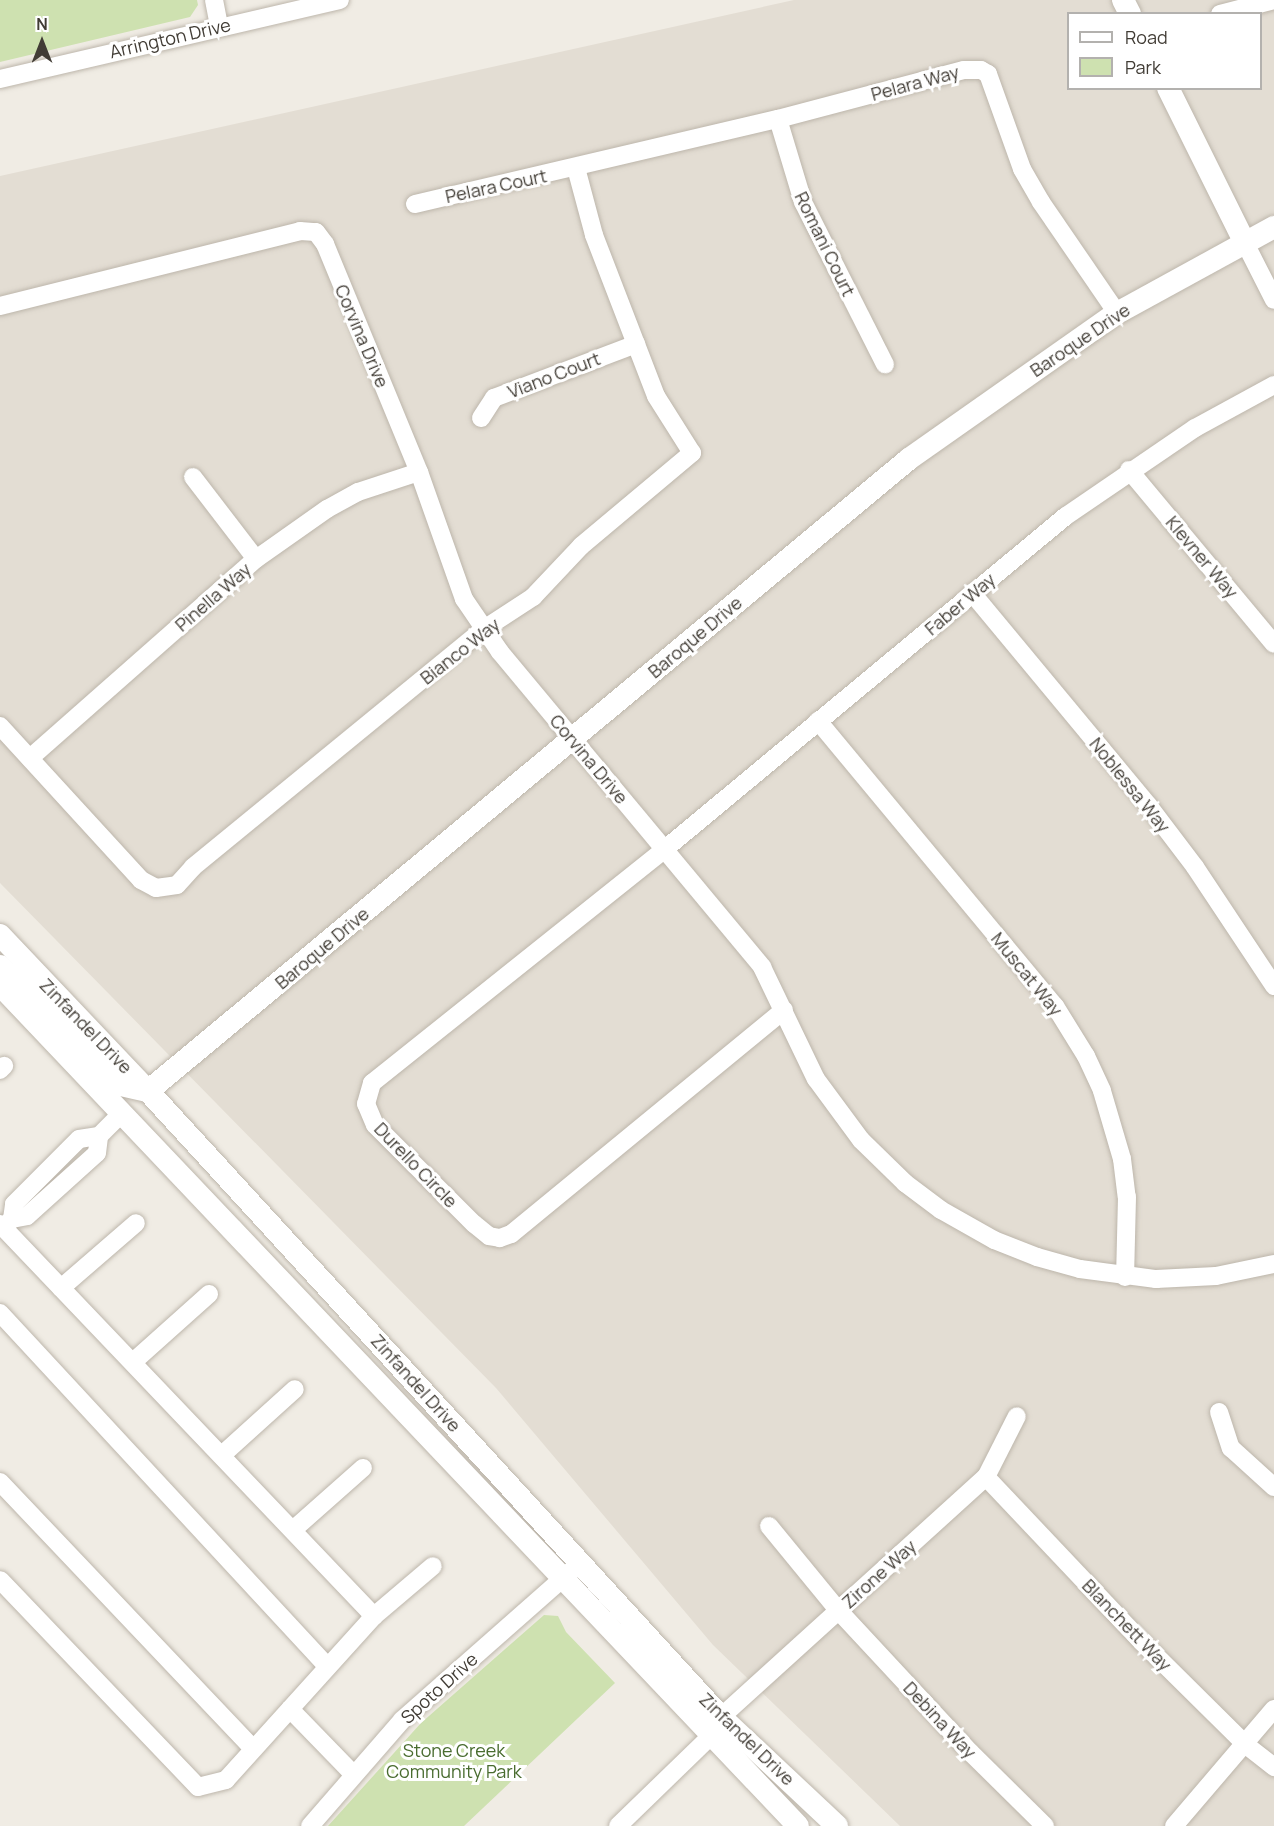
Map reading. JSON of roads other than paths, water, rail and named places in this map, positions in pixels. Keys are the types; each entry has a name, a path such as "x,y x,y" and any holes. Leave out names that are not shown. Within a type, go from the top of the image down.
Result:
{"street":[{"path":"213,0 219,25"},
{"name":"Arrington Drive","path":"0,79 219,25 340,0"},
{"path":"1228,12 1274,0"},
{"name":"Pelara Way","path":"576,168 778,119 964,69 988,74 1022,169 1117,313"},
{"path":"1169,90 1274,300"},
{"name":"Romani Court","path":"778,119 803,202 885,364"},
{"name":"Pelara Court","path":"415,204 576,168"},
{"name":"Bianco Way","path":"0,726 141,880 166,889 177,885 193,867 484,629 533,597 581,546 692,453 656,396 594,235 576,168"},
{"name":"Baroque Drive","path":"148,1091 901,466 1117,313 1244,241 1274,227"},
{"name":"Corvina Drive","path":"0,306 300,231 316,232 325,244 419,472 464,599 484,629 572,739 762,967 816,1079 842,1117 905,1183 941,1210 994,1240 1080,1269 1125,1277 1216,1276 1274,1264"},
{"name":"Viano Court","path":"481,418 494,398 636,344"},
{"name":"Faber Way","path":"664,849 972,593 1129,470 1274,385"},
{"name":"Klevner Way","path":"1129,470 1274,644"},
{"name":"Pinella Way","path":"30,758 256,559 327,509 358,492 419,472"},
{"path":"193,477 256,559"},
{"name":"Noblessa Way","path":"972,593 1148,805 1195,867 1274,986"},
{"name":"Muscat Way","path":"818,721 1055,1006 1086,1056 1102,1091 1122,1159 1127,1197 1125,1277"},
{"name":"Durello Circle","path":"664,849 372,1083 366,1104 375,1125 479,1230 500,1238 511,1234 784,1010"},
{"name":"Zinfandel Drive","path":"0,935 148,1091 722,1717 837,1826"},
{"path":"0,966 107,1074 122,1085 148,1091"},
{"name":"Zinfandel Drive","path":"0,985 710,1737 798,1826"},
{"path":"303,1260 250,1225 149,1122 120,1111 99,1136 79,1139 14,1204 4,1225 61,1288 294,1529 374,1616"},
{"path":"61,1288 136,1223"},
{"path":"132,1362 209,1294"},
{"path":"0,1313 327,1666"},
{"path":"222,1455 295,1389"},
{"path":"1219,1412 1231,1448 1274,1487"},
{"name":"Zirone Way","path":"722,1717 986,1477 1017,1416"},
{"path":"294,1529 363,1468"},
{"name":"Blanchett Way","path":"986,1477 1141,1641 1246,1745 1274,1767"},
{"path":"0,1482 252,1748"},
{"name":"Debina Way","path":"769,1526 838,1610 971,1753 1045,1826"},
{"name":"Spoto Drive","path":"310,1826 402,1720 580,1563"},
{"path":"0,1580 198,1787 226,1780 252,1748 374,1616 433,1566"},
{"path":"290,1709 353,1774"},
{"path":"1174,1826 1246,1745 1274,1709"},
{"path":"618,1826 710,1737"}],"park label":[{"name":"Stone Creek Community Park","path":"454,1761"}]}
